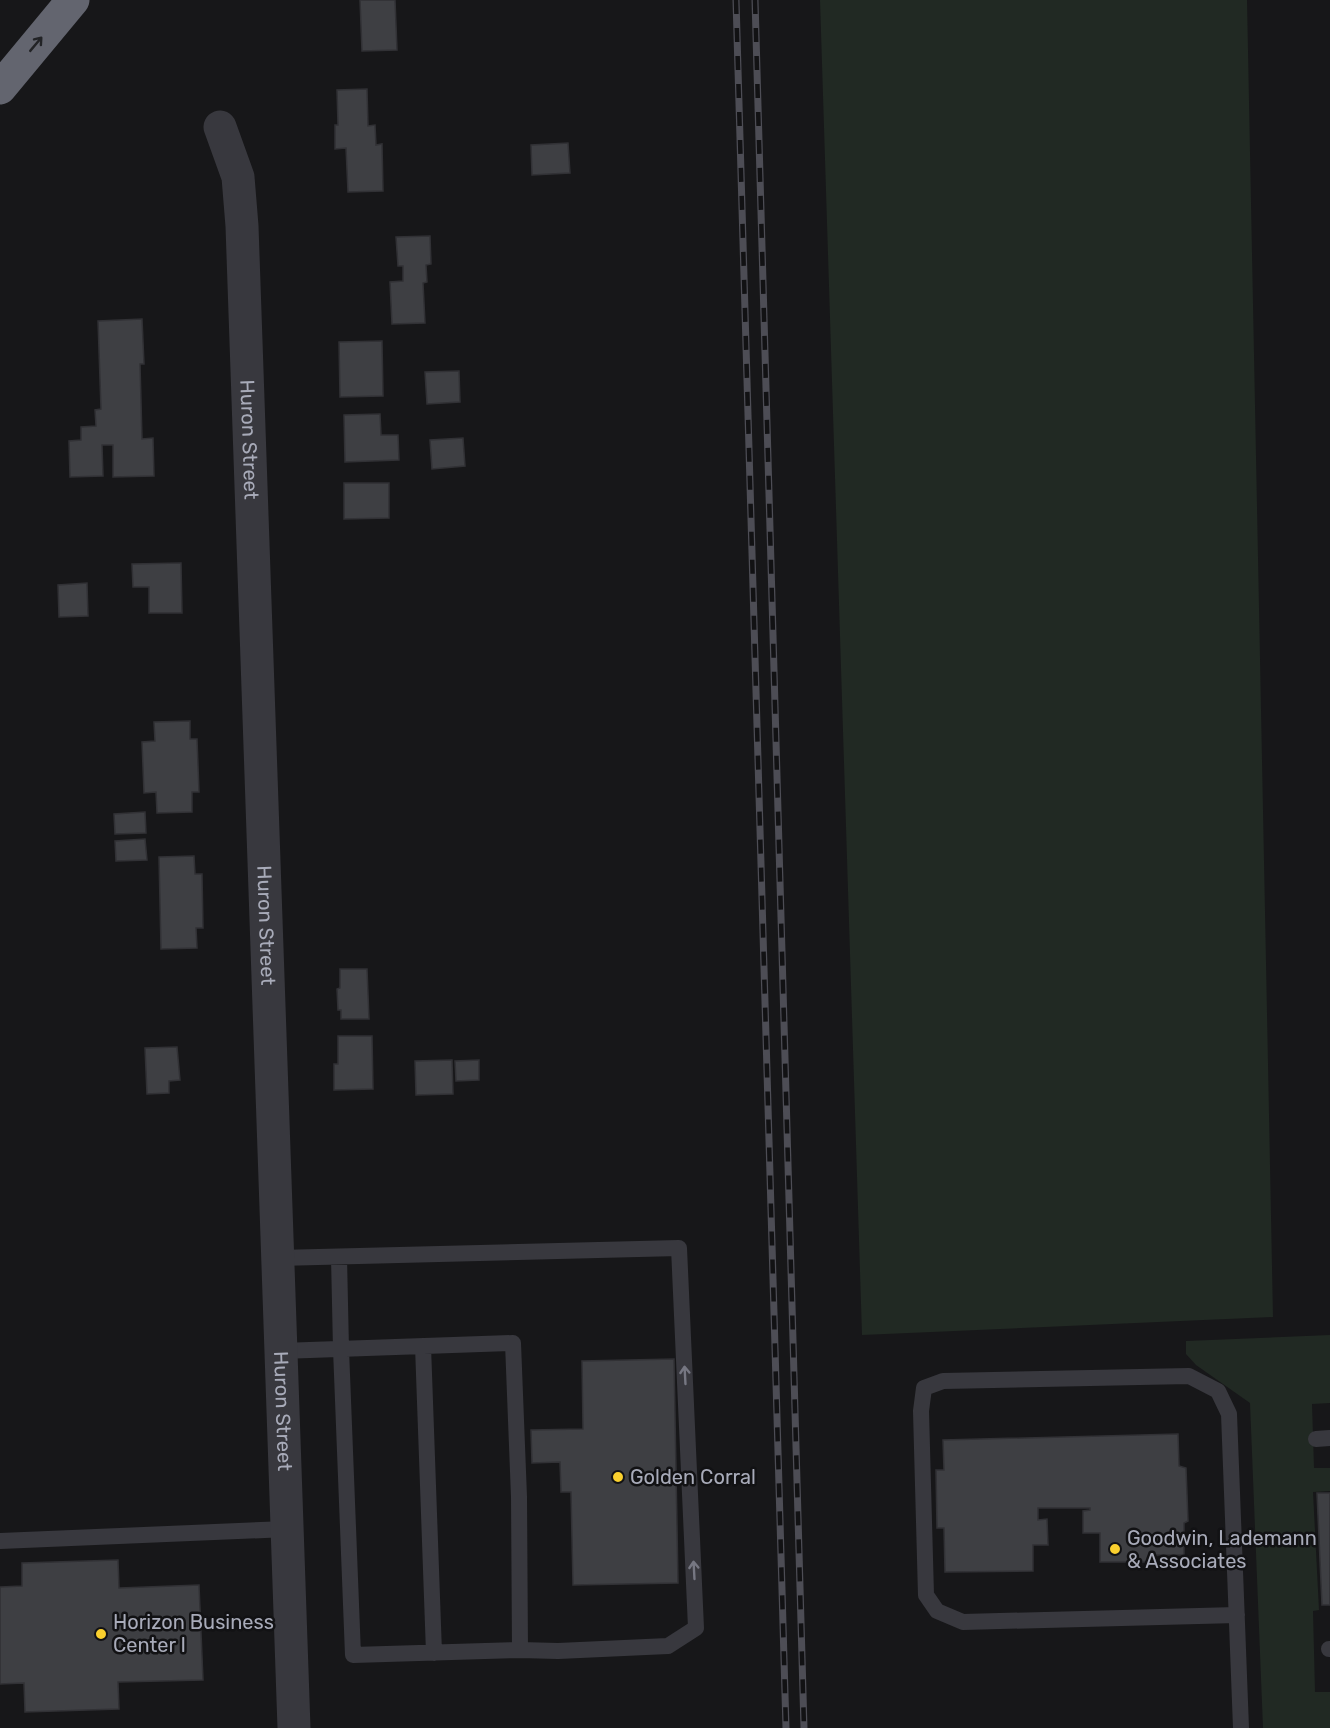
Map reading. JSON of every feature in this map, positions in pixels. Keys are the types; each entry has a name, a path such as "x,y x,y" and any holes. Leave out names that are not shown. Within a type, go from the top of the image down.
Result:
{"highway":[{"path":"0,88 73,0"}],"street":[{"name":"Huron Street","path":"220,127 238,177 242,226 294,1728"}],"lane":[{"path":"278,1258 679,1248 696,1628 668,1646 558,1651 353,1654 339,1257"},
{"path":"281,1350 513,1343 519,1497 520,1650"},
{"path":"423,1346 434,1653"},
{"path":"1237,1616 963,1622 938,1611 926,1595 921,1411 924,1388 943,1381 1189,1376 1218,1390 1229,1414 1237,1616 1241,1728"},
{"path":"0,1541 287,1529"}],"shaded area":[{"path":"820,0 1247,0 1273,1317 862,1335"},
{"path":"1330,1335 1330,1403 1312,1404 1314,1468 1330,1468 1330,1491 1313,1492 1319,1610 1313,1611 1315,1692 1330,1692 1330,1728 1263,1728 1250,1403 1196,1365 1186,1354 1186,1341"}],"building":[{"path":"360,0 395,0 397,50 362,51"},
{"path":"367,89 368,126 375,125 376,145 382,144 383,191 348,192 346,148 335,149 335,125 338,125 337,90"},
{"path":"568,143 570,173 532,175 531,145"},
{"path":"430,236 431,264 426,265 427,282 423,283 425,323 392,324 390,282 403,281 403,266 398,266 396,237"},
{"path":"142,319 144,364 140,364 142,439 153,438 154,476 113,477 113,445 102,445 103,476 70,477 69,441 81,440 81,427 96,426 95,410 101,409 98,321"},
{"path":"382,341 383,396 340,397 339,342"},
{"path":"459,371 460,402 427,404 425,372"},
{"path":"380,414 381,435 398,435 399,460 345,462 344,415"},
{"path":"463,438 465,466 432,469 430,440"},
{"path":"344,483 389,483 389,518 344,519"},
{"path":"181,563 182,613 149,613 149,587 133,587 132,564"},
{"path":"87,583 88,616 59,617 58,585"},
{"path":"190,721 190,739 197,739 199,792 192,792 192,812 157,813 156,792 144,793 142,742 155,741 154,722"},
{"path":"145,812 146,833 115,834 114,814"},
{"path":"145,839 147,860 116,861 115,841"},
{"path":"194,856 195,874 202,874 203,928 196,928 197,948 161,949 159,857"},
{"path":"340,969 367,969 369,1019 341,1019 337,989 340,988"},
{"path":"338,1036 372,1036 373,1089 334,1090 334,1064 338,1064"},
{"path":"177,1047 180,1080 169,1081 169,1093 147,1094 145,1048"},
{"path":"452,1060 453,1094 416,1095 415,1061"},
{"path":"479,1060 479,1080 456,1081 455,1061"},
{"name":"Golden Corral","path":"674,1359 678,1583 573,1585 571,1492 561,1492 560,1462 532,1463 531,1430 583,1429 582,1361"},
{"path":"1178,1434 1179,1466 1186,1468 1188,1521 1184,1523 1184,1555 1157,1555 1154,1562 1100,1562 1100,1533 1083,1533 1083,1511 1090,1510 1090,1508 1038,1508 1038,1520 1047,1519 1048,1545 1033,1545 1033,1571 945,1572 944,1528 937,1528 936,1470 944,1470 943,1440"},
{"path":"1317,1493 1330,1493 1330,1605 1322,1605"},
{"name":"Horizon Business Center I","path":"118,1560 119,1588 199,1585 203,1680 118,1682 119,1709 25,1712 24,1683 0,1684 0,1587 22,1586 22,1563"}],"railway":[{"path":"736,0 786,1728"},
{"path":"755,0 804,1728"}],"place":[{"name":"Golden Corral","path":"618,1477"},
{"name":"Goodwin, Lademann & Associates","path":"1115,1549"},
{"name":"Horizon Business Center I","path":"101,1634"}]}
